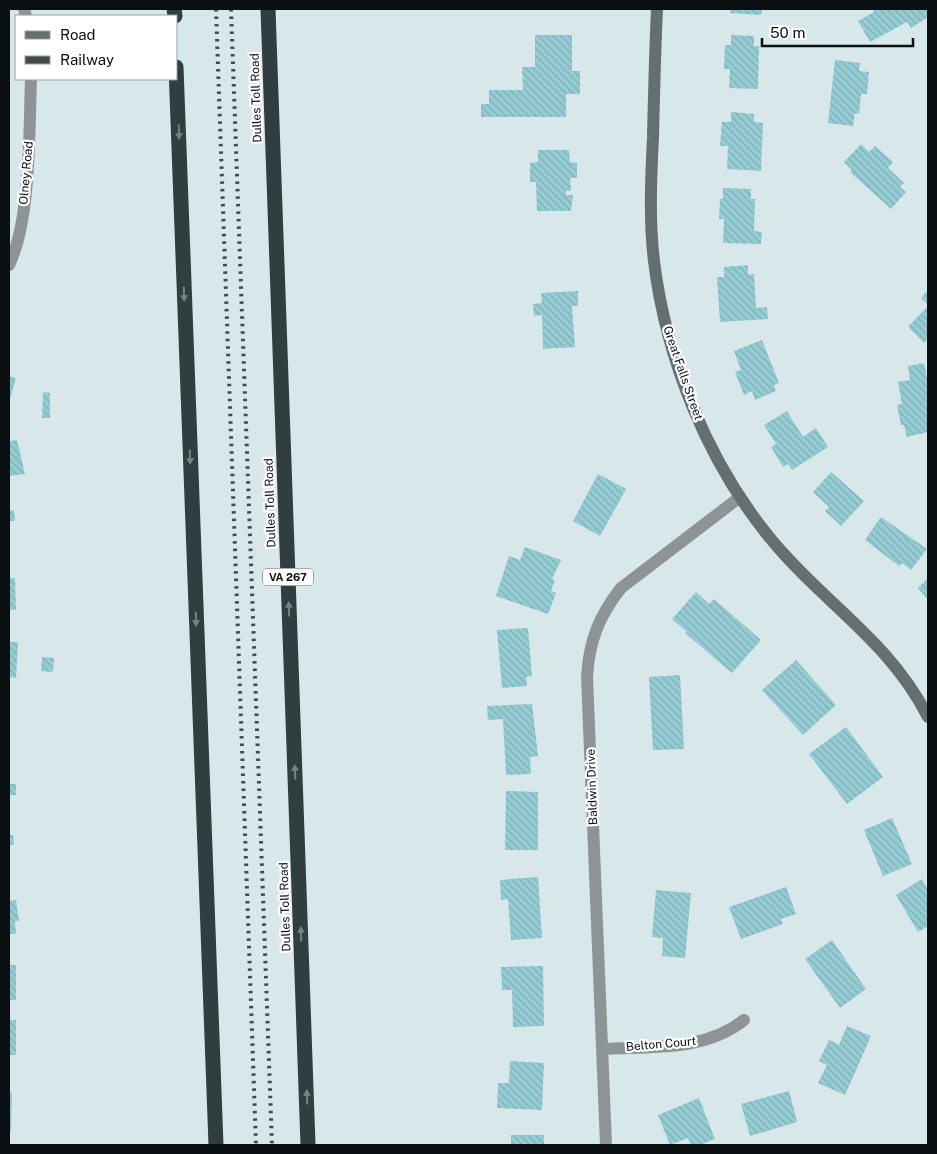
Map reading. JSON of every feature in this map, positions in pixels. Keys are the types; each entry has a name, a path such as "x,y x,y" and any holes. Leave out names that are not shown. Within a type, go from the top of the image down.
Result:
{"highway":[{"name":"Dulles Toll Road","path":"268,9 308,1145"},
{"path":"176,80 216,1145"}],"main road":[{"name":"Great Falls Street","path":"657,9 650,207 654,258 661,308 694,409 717,458 740,496 770,538 837,608 865,631 891,658 928,717"}],"street":[{"name":"Olney Road","path":"9,265 19,236 28,167 31,80"},
{"name":"Baldwin Drive","path":"606,1145 587,677 588,654 594,630 606,607 621,588 740,496"},
{"name":"Belton Court","path":"602,1049 692,1044 716,1037 744,1020"}],"building":[{"path":"731,9 762,9 761,15 730,13"},
{"path":"873,9 926,9 928,17 911,28 907,22 870,42 858,21 874,12"},
{"path":"535,35 572,35 572,71 580,71 580,94 566,94 566,117 481,117 481,104 489,104 489,90 523,90 522,67 535,67"},
{"path":"731,35 754,36 754,46 759,46 758,89 729,88 730,69 724,69 725,45 731,45"},
{"path":"835,60 860,63 859,71 869,72 867,94 861,94 859,114 855,113 853,126 828,123"},
{"path":"731,112 754,114 754,122 763,123 761,171 727,169 728,146 720,146 722,122 731,122"},
{"path":"861,144 869,152 875,146 893,162 888,168 904,183 900,187 906,192 891,209 850,172 852,170 844,162"},
{"path":"538,150 569,150 570,162 577,163 577,178 570,178 571,191 566,191 566,195 573,195 571,211 537,211 536,182 530,182 530,163 538,162"},
{"path":"723,188 751,189 751,199 755,199 754,231 762,232 761,244 723,243 724,219 719,219 720,199 723,199"},
{"path":"748,265 748,275 754,274 756,308 767,307 768,319 720,322 717,277 724,277 724,267"},
{"path":"928,290 928,305 921,298"},
{"path":"578,291 578,306 572,306 575,347 543,349 542,315 534,316 533,304 542,303 541,293"},
{"path":"928,306 928,339 924,343 908,327"},
{"path":"762,340 779,383 774,385 776,391 755,400 752,391 744,395 735,372 741,370 734,351"},
{"path":"924,363 928,383 928,432 907,437 904,425 901,425 897,405 902,404 898,382 910,380 908,366"},
{"path":"9,376 16,378 9,402"},
{"path":"43,392 50,393 50,418 42,418"},
{"path":"787,411 803,437 816,428 828,447 792,470 788,464 783,467 771,447 776,444 764,425"},
{"path":"17,440 25,474 9,476 9,441"},
{"path":"831,472 864,501 841,526 825,511 829,507 813,492"},
{"path":"598,474 626,489 600,536 573,521"},
{"path":"14,510 15,521 9,521 9,511"},
{"path":"881,517 927,549 911,570 902,563 899,566 865,540"},
{"path":"525,547 561,560 552,579 555,580 551,591 556,593 548,614 496,596 509,556 520,560"},
{"path":"9,578 15,578 16,610 9,610"},
{"path":"928,578 928,600 918,588"},
{"path":"696,592 709,604 714,599 761,640 732,673 685,633 687,632 672,619"},
{"path":"528,628 532,676 526,677 527,686 502,688 497,630"},
{"path":"9,642 18,642 16,678 9,677"},
{"path":"42,657 54,658 53,672 41,671"},
{"path":"796,660 836,705 803,735 762,690"},
{"path":"680,675 684,749 653,750 649,677"},
{"path":"532,704 538,756 530,757 531,774 506,775 503,719 488,720 487,706"},
{"path":"846,727 883,777 847,804 809,754"},
{"path":"9,784 16,784 16,795 9,795"},
{"path":"506,791 538,792 538,850 505,850"},
{"path":"892,818 912,864 883,876 864,830"},
{"path":"9,835 13,835 14,845 9,845"},
{"path":"538,877 542,938 511,940 508,899 501,900 500,880"},
{"path":"922,879 928,890 928,926 918,932 896,895"},
{"path":"786,887 796,914 781,919 783,924 741,939 729,907"},
{"path":"656,890 691,893 685,958 662,956 663,938 652,937"},
{"path":"16,900 19,921 15,921 16,934 9,934 9,901"},
{"path":"832,940 866,989 840,1008 805,959"},
{"path":"9,965 16,965 16,1000 9,1000"},
{"path":"543,966 544,1026 513,1027 512,990 502,990 501,967"},
{"path":"9,1020 16,1020 16,1055 9,1055"},
{"path":"847,1026 871,1036 845,1095 818,1083 827,1065 819,1061 829,1040 839,1045"},
{"path":"510,1061 544,1063 542,1110 497,1108 498,1083 509,1083"},
{"path":"789,1091 797,1122 750,1136 741,1104"},
{"path":"9,1093 12,1093 11,1131 9,1131"},
{"path":"699,1098 715,1139 700,1145 691,1145 688,1138 670,1145 658,1115"},
{"path":"511,1135 544,1135 544,1145 511,1145"}],"railway":[{"path":"216,9 256,1145"},
{"path":"231,9 272,1145"}]}
